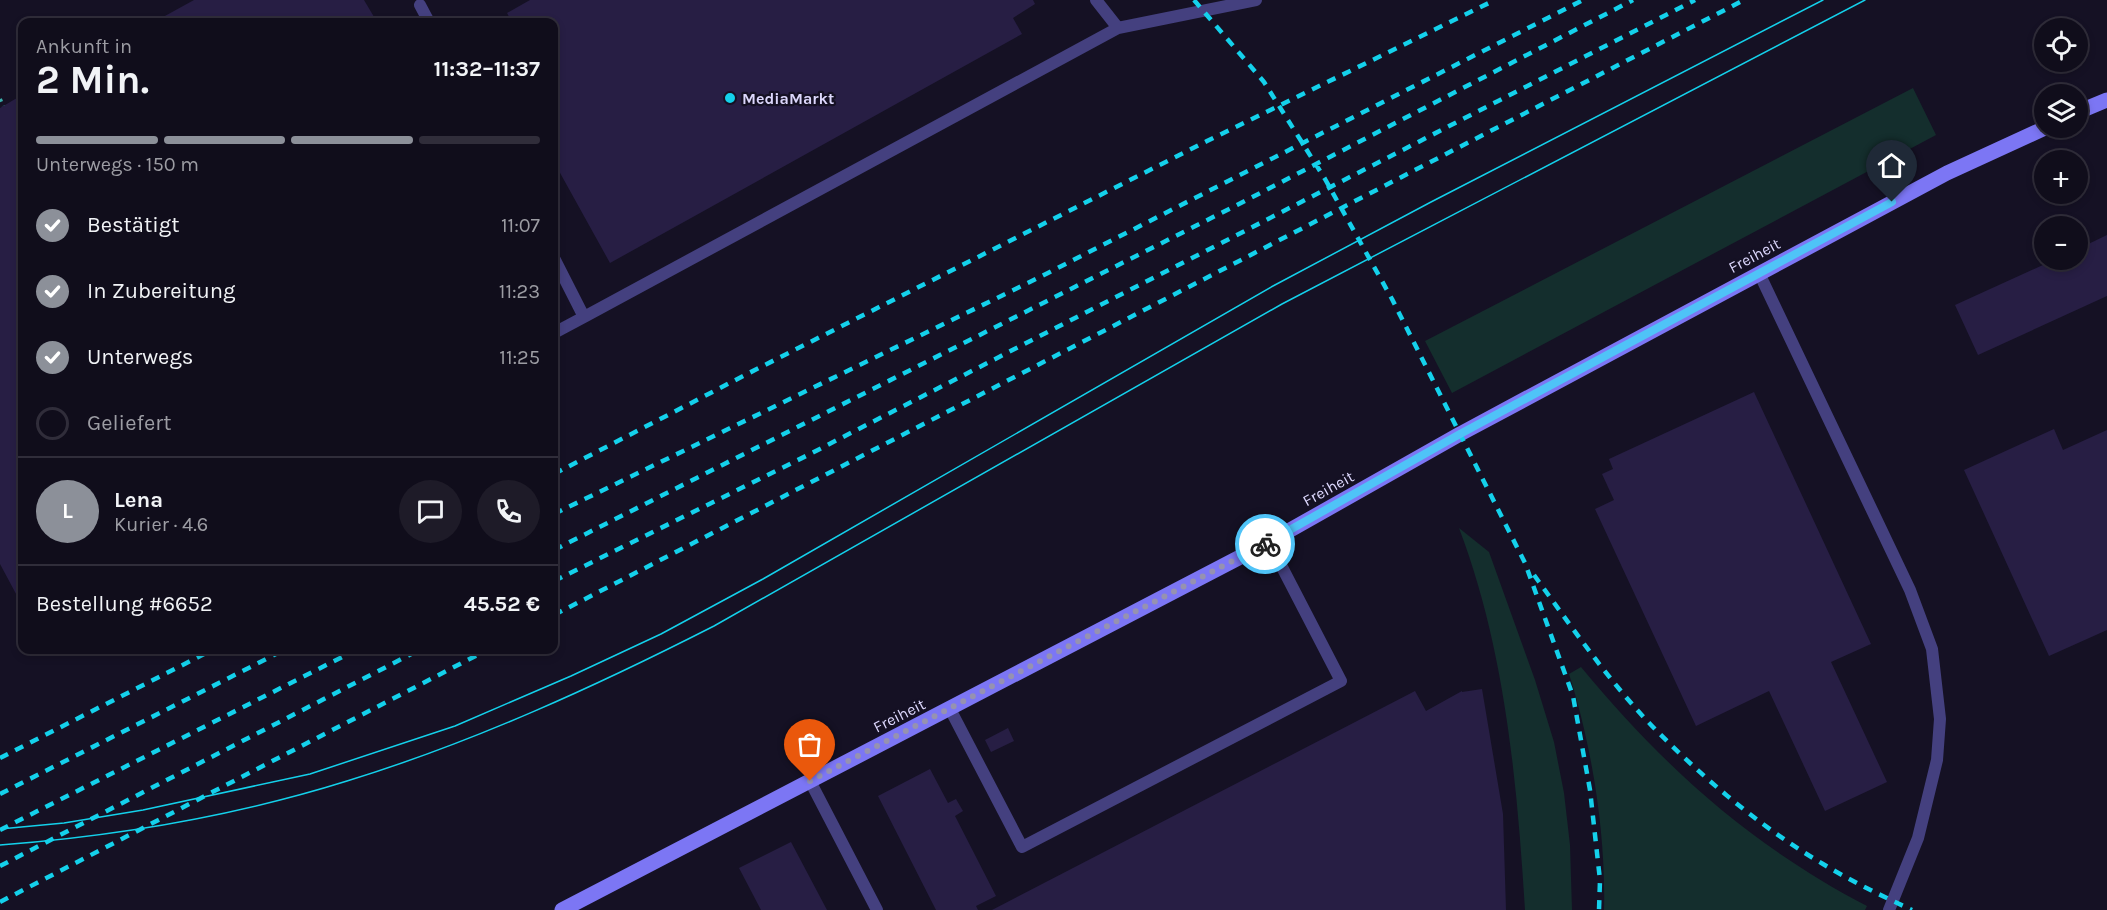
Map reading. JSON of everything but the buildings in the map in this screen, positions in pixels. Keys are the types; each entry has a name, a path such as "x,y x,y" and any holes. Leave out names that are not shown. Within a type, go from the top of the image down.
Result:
{"street":[{"path":"2088,108 2107,100"},
{"name":"Freiheit","path":"562,910 1269,542 1460,434 1947,173 2034,133"}],"lane":[{"path":"1096,0 1118,28"},
{"path":"558,331 1118,28 1256,0"},
{"path":"420,5 427,18"},
{"path":"558,266 584,317"},
{"path":"1759,273 1910,590 1932,649 1940,719 1937,760 1918,838 1889,910"},
{"path":"950,709 1022,847 1341,681 1269,542"},
{"path":"810,781 877,910"}],"path":[{"path":"0,99 3,106"}],"green space":[{"path":"1913,88 1936,135 1452,393 1425,341"},
{"path":"1459,528 1489,552 1535,680 1554,742 1564,793 1570,845 1572,910 1525,910 1513,764 1498,668 1475,574"},
{"path":"1581,667 1644,738 1711,801 1785,857 1867,906 1865,910 1604,910 1603,851 1596,790 1591,760 1569,674"}],"tram line":[{"path":"0,829 64,823 143,810 310,774 455,726 571,676 661,634 763,579 1273,286 1823,0"},
{"path":"0,845 88,836 175,823 305,793 441,749 580,691 714,626 1282,304 1865,0"}],"railway":[{"path":"1194,0 1264,82 1325,179 1392,299 1525,563 1573,696 1590,790 1600,880 1599,910"},
{"path":"558,472 1207,141 1495,0"},
{"path":"558,512 1038,278 1583,0"},
{"path":"558,548 1237,205 1633,0"},
{"path":"558,579 806,456 1695,0"},
{"path":"558,613 1744,0"},
{"path":"1534,575 1620,690 1652,726 1712,783 1800,850 1844,876 1912,910"},
{"path":"0,758 204,654"},
{"path":"0,794 276,654"},
{"path":"0,830 348,654"},
{"path":"0,866 411,654"},
{"path":"0,902 479,654"}],"way so far":[{"path":"810,781 1265,544"}],"place":[{"name":"MediaMarkt","path":"730,98"}],"route":[{"path":"1265,544 1460,434 1892,202"}]}
